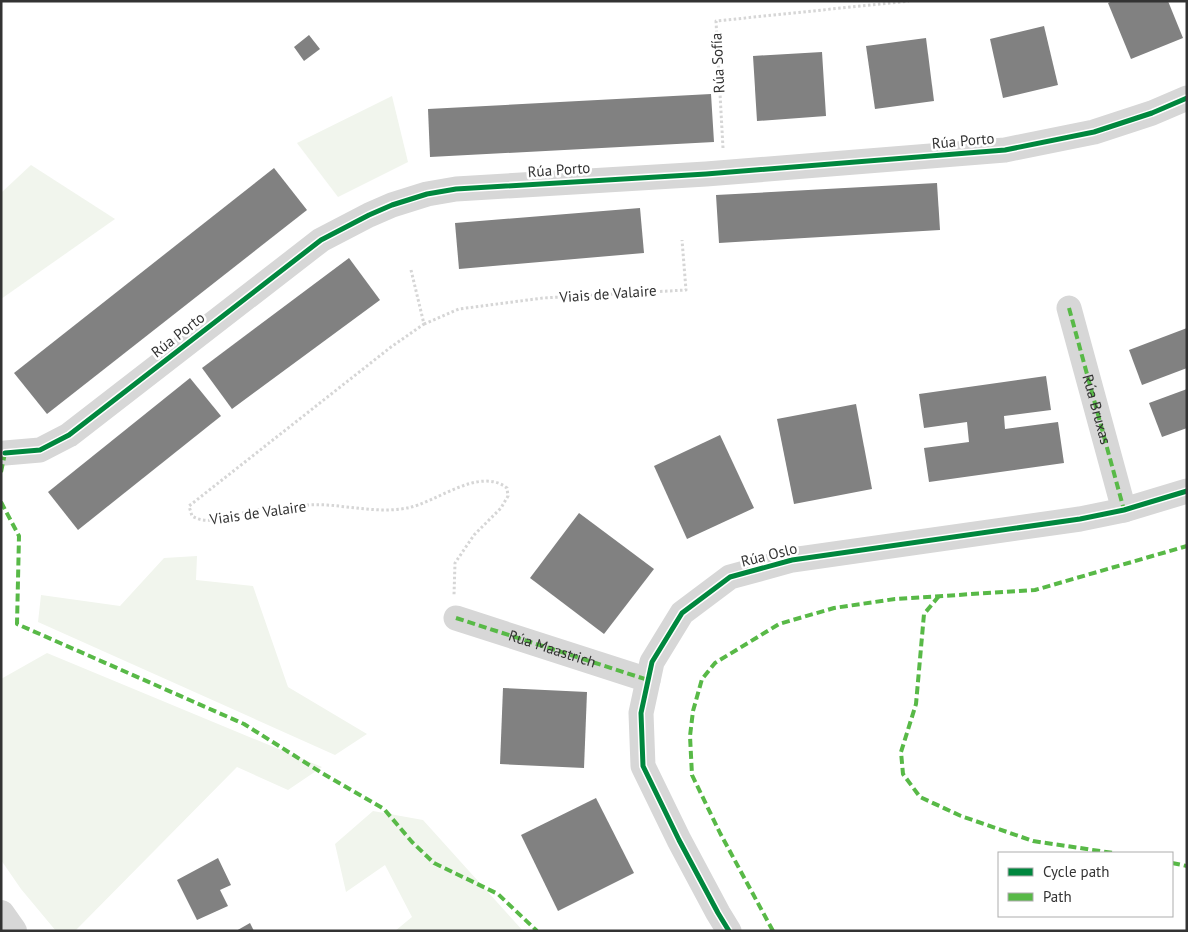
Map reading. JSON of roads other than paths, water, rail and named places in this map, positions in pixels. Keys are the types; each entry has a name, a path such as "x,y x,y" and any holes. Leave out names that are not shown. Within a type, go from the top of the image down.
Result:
{"street":[{"name":"Rúa Porto","path":"5,453 40,450 69,435 321,240 376,211 427,194 456,189 706,174 1005,150 1094,132 1152,113 1187,98"},
{"name":"Rúa Bruxas","path":"1069,308 1124,510"},
{"name":"Rúa Oslo","path":"730,931 718,913 679,840 643,766 642,713 652,662 682,613 730,577 792,560 1080,519 1124,510 1187,491"},
{"name":"Rúa Maastrich","path":"456,618 648,680"},
{"path":"1,914 13,931"}]}
